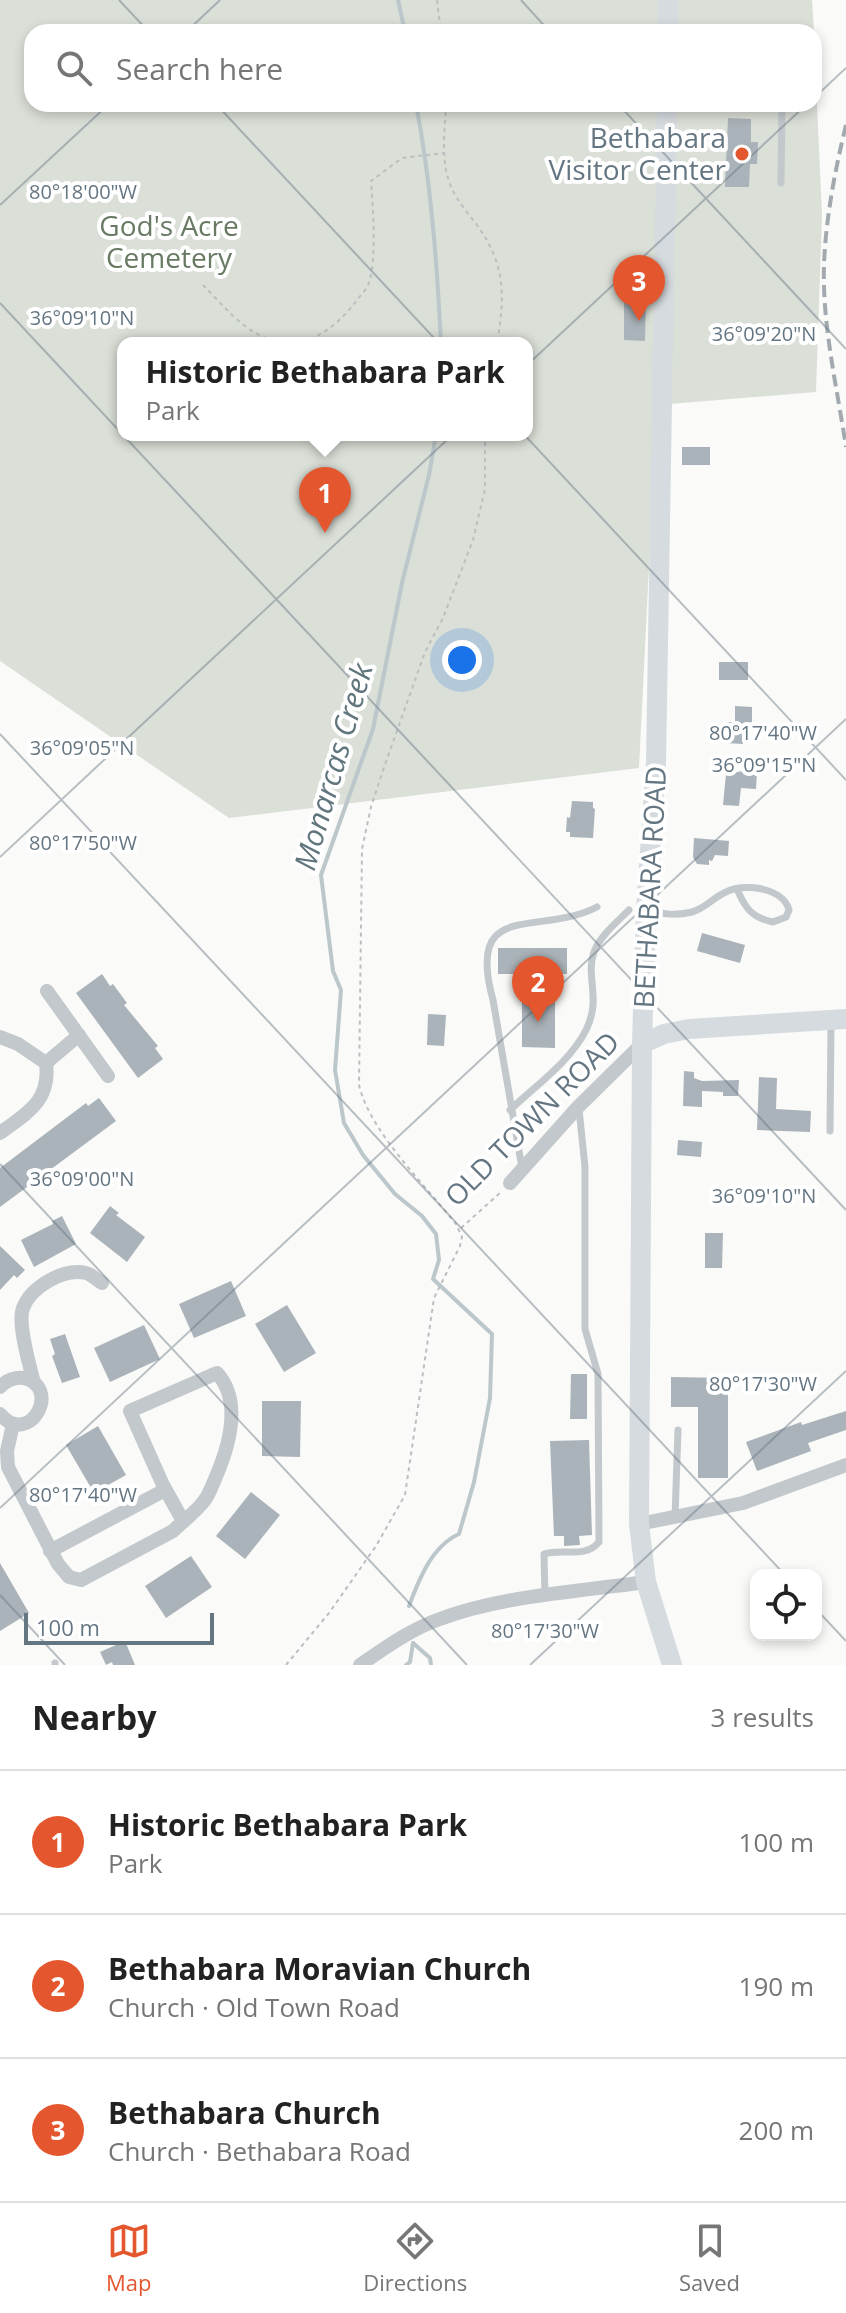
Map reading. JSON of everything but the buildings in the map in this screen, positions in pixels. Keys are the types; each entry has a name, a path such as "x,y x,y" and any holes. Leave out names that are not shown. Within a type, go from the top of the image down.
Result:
{"street":[{"path":"668,0 668,24"},
{"name":"BETHABARA ROAD","path":"667,112 654,814 638,910 642,1044 639,1524 646,1582 672,1665"},
{"path":"47,991 108,1076"},
{"path":"642,1044 664,1034 689,1029 838,1019"},
{"path":"46,1063 79,1035"},
{"path":"0,1037 18,1044 46,1063 49,1081 37,1104 0,1133"},
{"name":"OLD TOWN ROAD","path":"510,1183 578,1107 642,1044"},
{"path":"0,1414 13,1424 23,1424 33,1420 42,1402 34,1383 22,1328 23,1308 38,1287 62,1274 86,1273 102,1283"},
{"path":"13,1424 7,1451 8,1467 50,1551 69,1577 81,1580 173,1531 206,1499 224,1458 231,1429 228,1389 217,1373 130,1411 165,1490 183,1521"},
{"path":"0,1387 14,1378 25,1378 34,1383"},
{"path":"639,1524 743,1503 846,1465"},
{"path":"50,1551 165,1490"},
{"path":"360,1665 420,1627 441,1618 469,1610 646,1582"}],"lane":[{"path":"781,183 782,112"},
{"path":"510,1110 573,1051 595,1007 591,963 594,950 638,910 675,915 696,912 727,891 737,889 774,892 783,897 789,910 786,917 773,922 754,916 744,906 737,889"},
{"path":"522,1170 486,975 487,947 495,935 518,924 567,919 597,907"},
{"path":"830,1131 838,1019"},
{"path":"545,1597 544,1554 581,1553 592,1550 599,1542 598,1374 585,1329 585,1167 578,1107"},
{"path":"675,1517 678,1430"}],"path":[{"path":"437,0 440,24"},
{"path":"446,112 444,153 447,178 497,258 503,299 498,337"},
{"path":"316,337 343,319 369,284 374,227 371,181 402,158 444,153"},
{"path":"203,285 239,321 264,337"},
{"path":"286,1665 351,1582 405,1495 434,1298 462,1237 386,1137 363,1101 359,1085 362,849 371,807 425,652 443,618 473,540 485,489 485,441"},
{"name":"OLD TOWN ROAD","path":"459,1230 510,1183"}],"green space":[{"name":"God's Acre Cemetery","path":"0,0 812,0 814,24 24,24 24,112 817,112 822,215 816,392 657,405 639,768 229,818 0,661"}],"waterway":[{"name":"Monarcas Creek","path":"398,0 403,24"},
{"name":"Monarcas Creek","path":"417,112 433,223 441,337"},
{"name":"Monarcas Creek","path":"409,1606 434,1555 459,1534 474,1482 490,1398 492,1334 433,1279 439,1260 436,1234 422,1216 395,1194 363,1155 344,1123 335,1070 341,990 333,971 321,875 373,729 435,441"},
{"name":"Monarcas Creek","path":"413,1643 430,1658 431,1665"},
{"path":"406,1665 410,1662 413,1643"}],"railway":[{"path":"846,125 832,194 824,264 828,333 846,447"}],"place":[{"name":"Bethabara Visitor Center","path":"742,154"},
{"name":"Bethabara Church","path":"639,321"},
{"name":"Historic Bethabara Park","path":"325,533"},
{"name":"Bethabara Moravian Church","path":"538,1022"}]}
